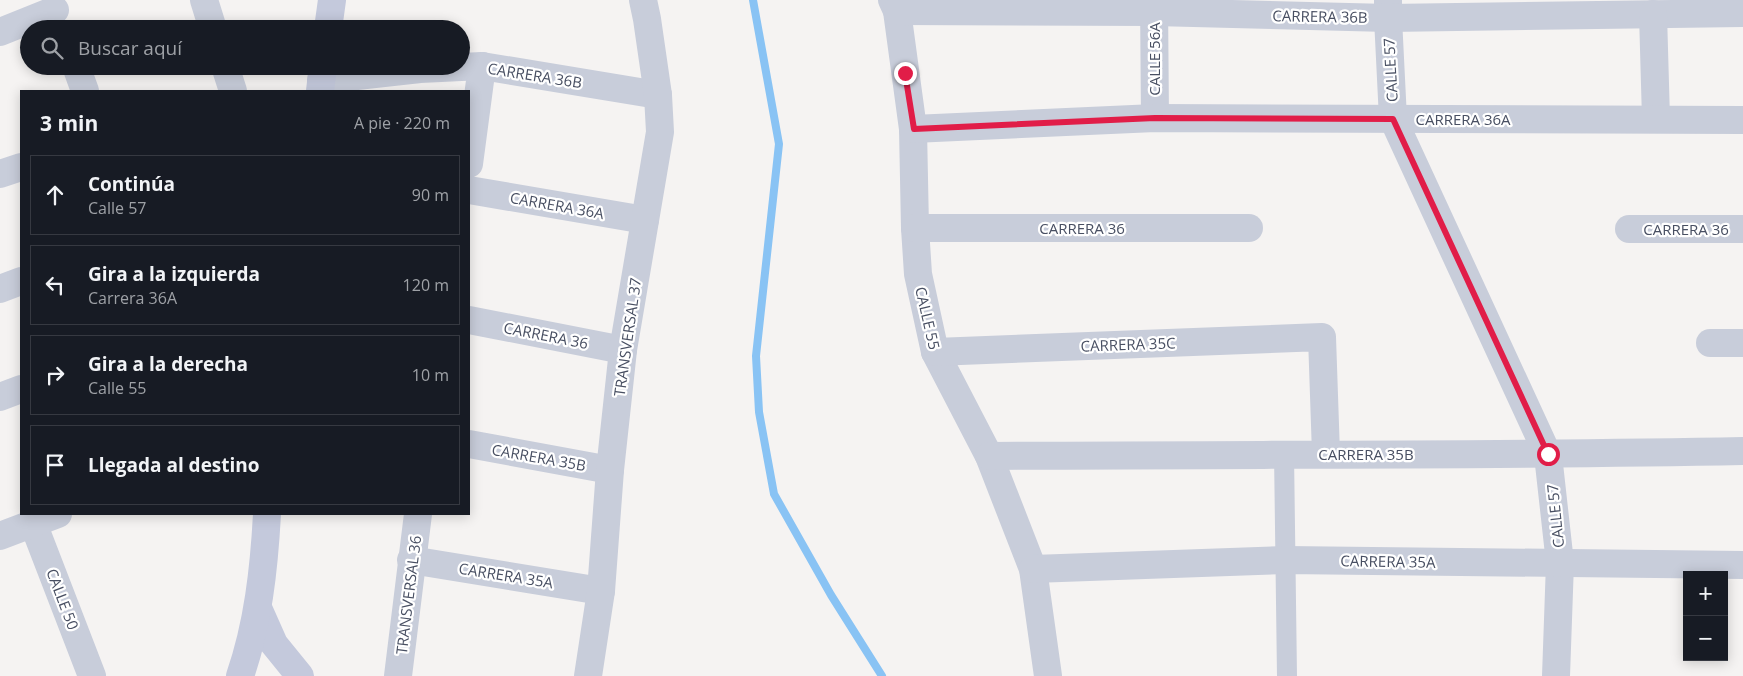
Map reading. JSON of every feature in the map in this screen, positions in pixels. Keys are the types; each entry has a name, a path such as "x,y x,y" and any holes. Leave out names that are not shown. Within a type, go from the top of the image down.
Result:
{"main road":[{"path":"329,20 332,0"},
{"path":"240,676 258,608 265,553 267,515"},
{"path":"258,608 274,644 300,676"}],"street":[{"path":"204,0 210,20"},
{"name":"TRANSVERSAL 37","path":"588,676 601,591 610,470 623,350 660,132 658,95 643,0"},
{"name":"CARRERA 36B","path":"894,6 1646,10 1743,13"},
{"name":"CALLE 55","path":"894,6 914,129 915,228 918,274 935,352 989,456 1033,569 1048,676"},
{"name":"CALLE 56A","path":"1154,6 1155,118"},
{"name":"CALLE 57","path":"1388,9 1393,119 1548,454 1560,563 1556,676"},
{"path":"1646,10 1656,119"},
{"path":"35,20 56,13"},
{"path":"0,32 20,25"},
{"path":"470,156 482,66"},
{"name":"CARRERA 36B","path":"470,67 482,66 658,95"},
{"path":"79,75 85,90"},
{"path":"228,75 233,90"},
{"name":"CARRERA 36B","path":"321,79 361,75"},
{"name":"CARRERA 36A","path":"914,129 1155,118 1743,120"},
{"path":"0,174 20,166"},
{"name":"CARRERA 36A","path":"470,190 645,220"},
{"name":"CARRERA 36","path":"915,228 1249,228"},
{"name":"CARRERA 36","path":"1629,229 1743,229"},
{"path":"0,289 20,281"},
{"name":"CARRERA 36","path":"470,320 623,350"},
{"name":"CARRERA 35C","path":"935,352 1322,337 1326,454"},
{"path":"1710,344 1743,343"},
{"path":"0,397 20,389"},
{"name":"CARRERA 35B","path":"470,444 610,470"},
{"name":"CARRERA 35B","path":"989,456 1284,453 1548,454 1743,451"},
{"path":"1284,453 1287,676"},
{"name":"TRANSVERSAL 36","path":"398,676 418,515"},
{"path":"0,536 46,518"},
{"name":"CALLE 50","path":"46,518 92,676"},
{"name":"CARRERA 35A","path":"412,560 601,591"},
{"name":"CARRERA 35A","path":"1033,569 1285,560 1743,565"}],"waterway":[{"path":"753,0 779,144 756,356 759,412 774,494 831,595 882,676"}],"route":[{"path":"905,73 914,129 1155,118 1393,119 1548,454"}]}
